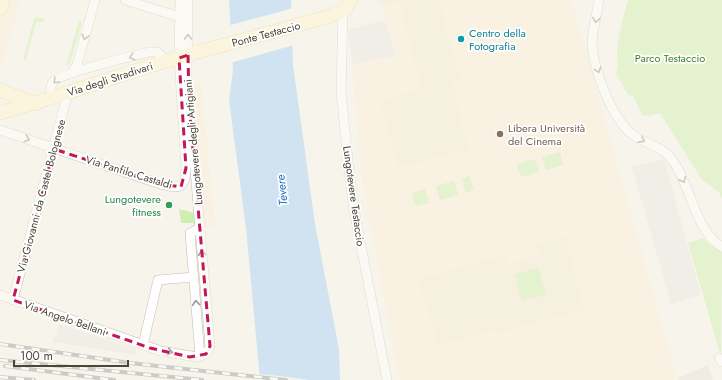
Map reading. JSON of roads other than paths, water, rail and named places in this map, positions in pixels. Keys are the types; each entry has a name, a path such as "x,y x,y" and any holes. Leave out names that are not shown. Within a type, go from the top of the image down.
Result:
{"main road":[{"path":"0,9 3,0"},
{"path":"343,11 349,6 352,0"},
{"name":"Ponte Testaccio","path":"212,49 320,19 343,11"},
{"name":"Via degli Stradivari","path":"0,113 36,104 68,92 212,49"},
{"path":"0,90 36,104"}],"street":[{"path":"72,73 77,65 95,0"},
{"path":"125,0 183,18"},
{"path":"180,0 183,18"},
{"path":"178,58 183,18 188,0"},
{"path":"599,0 592,40 593,52 605,91 618,119 633,135 660,149 670,157 683,178 704,230 722,247"},
{"name":"Lungotevere Testaccio","path":"343,11 341,91 353,204 387,380"},
{"name":"Via degli Stradivari","path":"52,98 50,89 53,82 59,77 148,52 157,52 178,58"},
{"name":"Via Panfilo Castaldi","path":"0,130 160,184 175,188 180,186 185,180 186,168 178,58"},
{"name":"Lungotevere degli Artigiani","path":"178,58 187,72 210,346 207,353 200,356"},
{"name":"Via Giovanni da Castel Bolognese","path":"13,300 68,92"},
{"path":"200,228 190,233 200,356"},
{"path":"143,345 158,280 194,277"},
{"name":"Via Angelo Bellani","path":"0,295 143,345 190,357 200,356"}],"water":[{"name":"Tevere","path":"229,0 291,0 293,65 315,224 339,349 340,380 260,380 246,228 229,100 233,71"}],"railway":[{"path":"0,344 130,363 286,380"},
{"path":"0,360 202,380"},
{"path":"5,366 114,380"},
{"path":"0,377 34,380"}],"place":[{"name":"Centro della Fotografia","path":"461,39"},
{"name":"Libera Università del Cinema","path":"500,134"},
{"name":"Lungotevere fitness","path":"169,205"}],"park label":[{"name":"Parco Testaccio","path":"670,58"}]}
